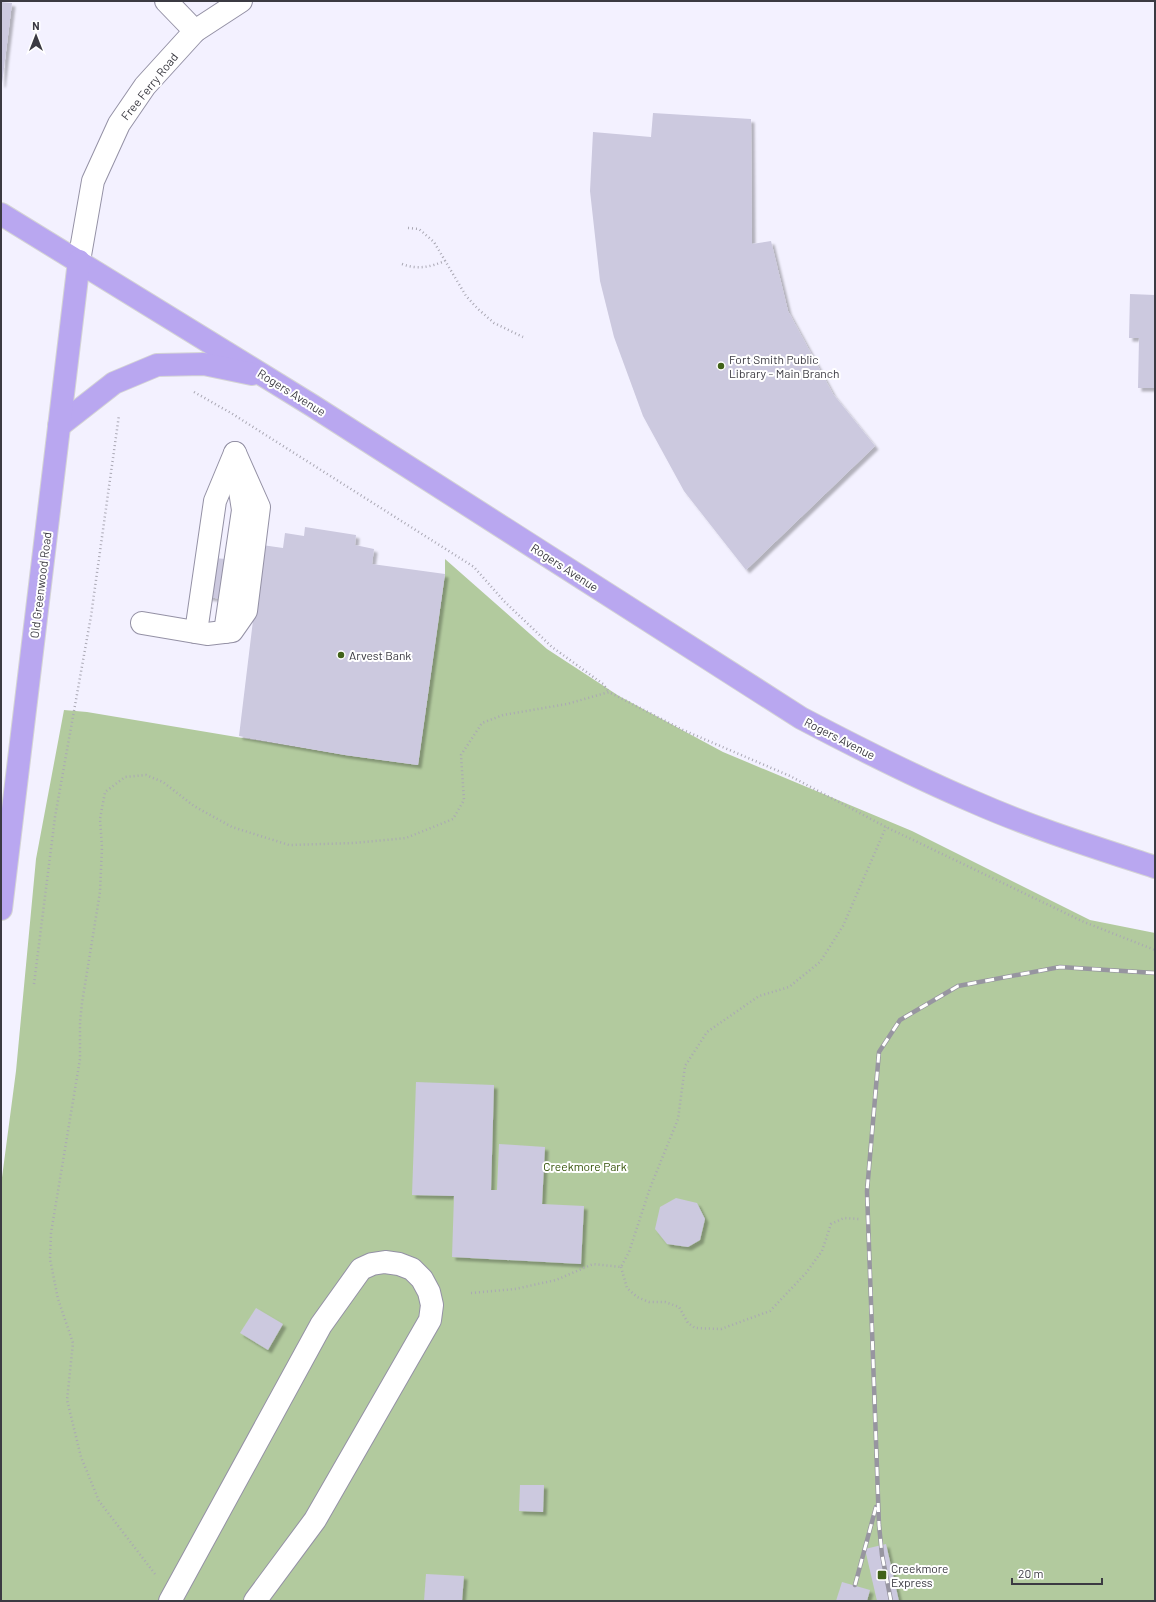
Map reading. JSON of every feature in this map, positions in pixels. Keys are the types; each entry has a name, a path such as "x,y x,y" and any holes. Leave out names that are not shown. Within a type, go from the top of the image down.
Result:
{"main road":[{"name":"Rogers Avenue","path":"1,214 268,378 802,718 882,760 975,803 1077,841 1155,866"},
{"name":"Old Greenwood Road","path":"1,909 79,261"},
{"path":"59,426 114,383 157,365 204,364 268,378"}],"street":[{"path":"166,1 195,31"},
{"name":"Free Ferry Road","path":"79,261 93,181 119,124 145,86 195,31 241,1"},
{"path":"142,623 211,632 232,631 246,612 259,507 234,453 211,632"},
{"path":"170,1601 321,1325 361,1269 372,1264 385,1262 412,1269 422,1279 429,1292 432,1305 430,1320 315,1520 255,1601"}],"path":[{"path":"408,228 419,230 434,242 466,296 478,309 494,323 523,337"},
{"path":"402,264 411,268 422,268 445,261"},
{"path":"155,1574 99,1501 81,1457 67,1400 73,1343 58,1299 50,1259 51,1233 80,1059 80,1022 82,1002 100,892 102,847 100,819 105,792 125,777 146,775 163,782 194,806 232,827 289,845 354,843 406,838 453,819 464,800 461,755 482,723 503,715 567,704 609,692 683,730 790,776 886,827 1084,922 1155,950"},
{"path":"859,1219 844,1218 832,1224 822,1250 806,1273 770,1311 721,1329 695,1328 688,1323 679,1307 665,1302 649,1302 637,1297 627,1288 621,1267 629,1252 650,1188 678,1119 685,1066 707,1032 759,996 789,988 820,962 843,926 886,827"},
{"path":"34,984 40,934"},
{"path":"471,1293 515,1289 556,1280 593,1264 621,1267"}],"green space":[{"name":"Creekmore Park","path":"445,559 547,649 619,696 723,752 912,831 1090,920 1155,933 1155,1601 1,1601 1,1185 16,1071 36,859 64,710 87,712 345,755 418,765 445,574"}],"building":[{"path":"1,2 12,3 2,84 1,84"},
{"name":"Fort Smith Public Library - Main Branch","path":"653,113 751,119 752,244 771,241 788,311 833,394 875,446 746,570 684,491 643,416 614,337 600,281 590,191 593,132 651,137"},
{"path":"1130,294 1155,295 1155,388 1138,388 1139,338 1129,338"},
{"name":"Arvest Bank","path":"305,527 356,535 355,545 374,549 372,564 445,574 418,765 345,755 239,736 255,604 195,595 203,557 260,562 262,545 283,548 285,533 304,536"},
{"path":"416,1082 494,1085 491,1190 497,1190 499,1144 545,1147 542,1204 584,1206 581,1264 452,1257 454,1196 412,1195"},
{"path":"676,1198 697,1203 705,1219 700,1240 688,1247 667,1244 655,1229 660,1207"},
{"path":"256,1308 283,1324 268,1350 240,1333"},
{"path":"520,1485 544,1485 543,1512 519,1511"},
{"name":"Creekmore Express","path":"886,1544 899,1601 877,1601 865,1549"},
{"path":"426,1574 464,1576 462,1601 424,1601"},
{"path":"842,1582 870,1590 867,1601 836,1601"}],"railway":[{"path":"891,1601 882,1555 879,1525 867,1191 879,1052 900,1020 958,986 1060,967 1155,973"},
{"path":"855,1585 876,1507"}],"place":[{"name":"Fort Smith Public Library - Main Branch","path":"721,366"},
{"name":"Arvest Bank","path":"341,655"},
{"name":"Creekmore Express","path":"882,1575"}]}
